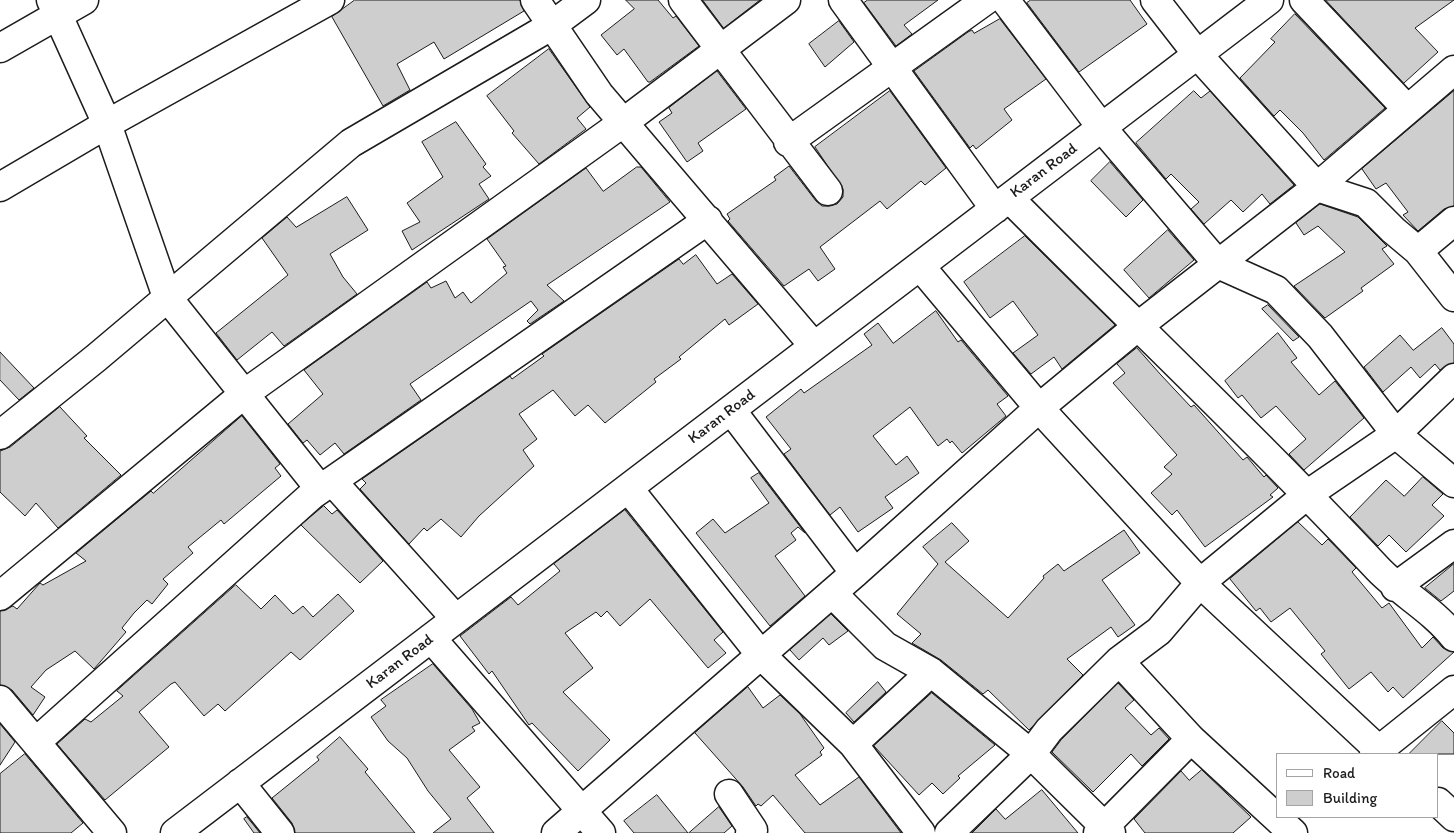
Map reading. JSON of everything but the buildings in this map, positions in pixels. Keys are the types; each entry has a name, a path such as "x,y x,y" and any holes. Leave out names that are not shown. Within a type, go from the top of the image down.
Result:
{"street":[{"path":"0,48 55,7 84,0"},
{"path":"0,187 107,124 330,0"},
{"path":"536,0 551,26 600,94 814,346"},
{"path":"1,434 96,358 351,143 551,26 586,0"},
{"path":"682,0 788,142 828,191"},
{"path":"0,596 244,394 624,122 786,0"},
{"path":"843,0 892,67 1002,203 1138,327 1308,494 1395,587 1443,623 1454,637"},
{"path":"788,142 986,0"},
{"path":"1005,0 1102,128 1218,264 1276,290 1320,336 1396,434 1454,483"},
{"path":"1155,0 1197,54 1317,187 1366,203 1393,230 1418,251 1454,297"},
{"name":"Karan Road","path":"175,833 1269,0"},
{"path":"1304,0 1407,109"},
{"path":"55,7 107,124 167,297 244,394 326,485 456,619"},
{"path":"556,833 855,573 1039,408 1138,327 1317,187 1454,70"},
{"path":"36,742 326,485 708,220"},
{"path":"1418,251 1454,221"},
{"path":"920,266 1039,408 1200,583 1378,753 1454,690"},
{"path":"949,833 1031,754 1049,730 1119,661 1159,631 1200,583 1308,494 1396,434 1454,378"},
{"path":"731,410 855,573"},
{"path":"628,488 761,655 853,744 921,833"},
{"path":"1395,587 1454,544"},
{"path":"832,593 885,646 931,672 1031,754 1105,830 1191,739"},
{"path":"431,638 601,833"},
{"path":"1119,661 1191,739 1276,815"},
{"path":"853,744 931,672"},
{"path":"0,700 112,833"},
{"path":"240,784 280,833"},
{"path":"729,794 752,830 750,833"},
{"path":"1439,803 1454,816"},
{"path":"1280,818 1291,828"}]}
